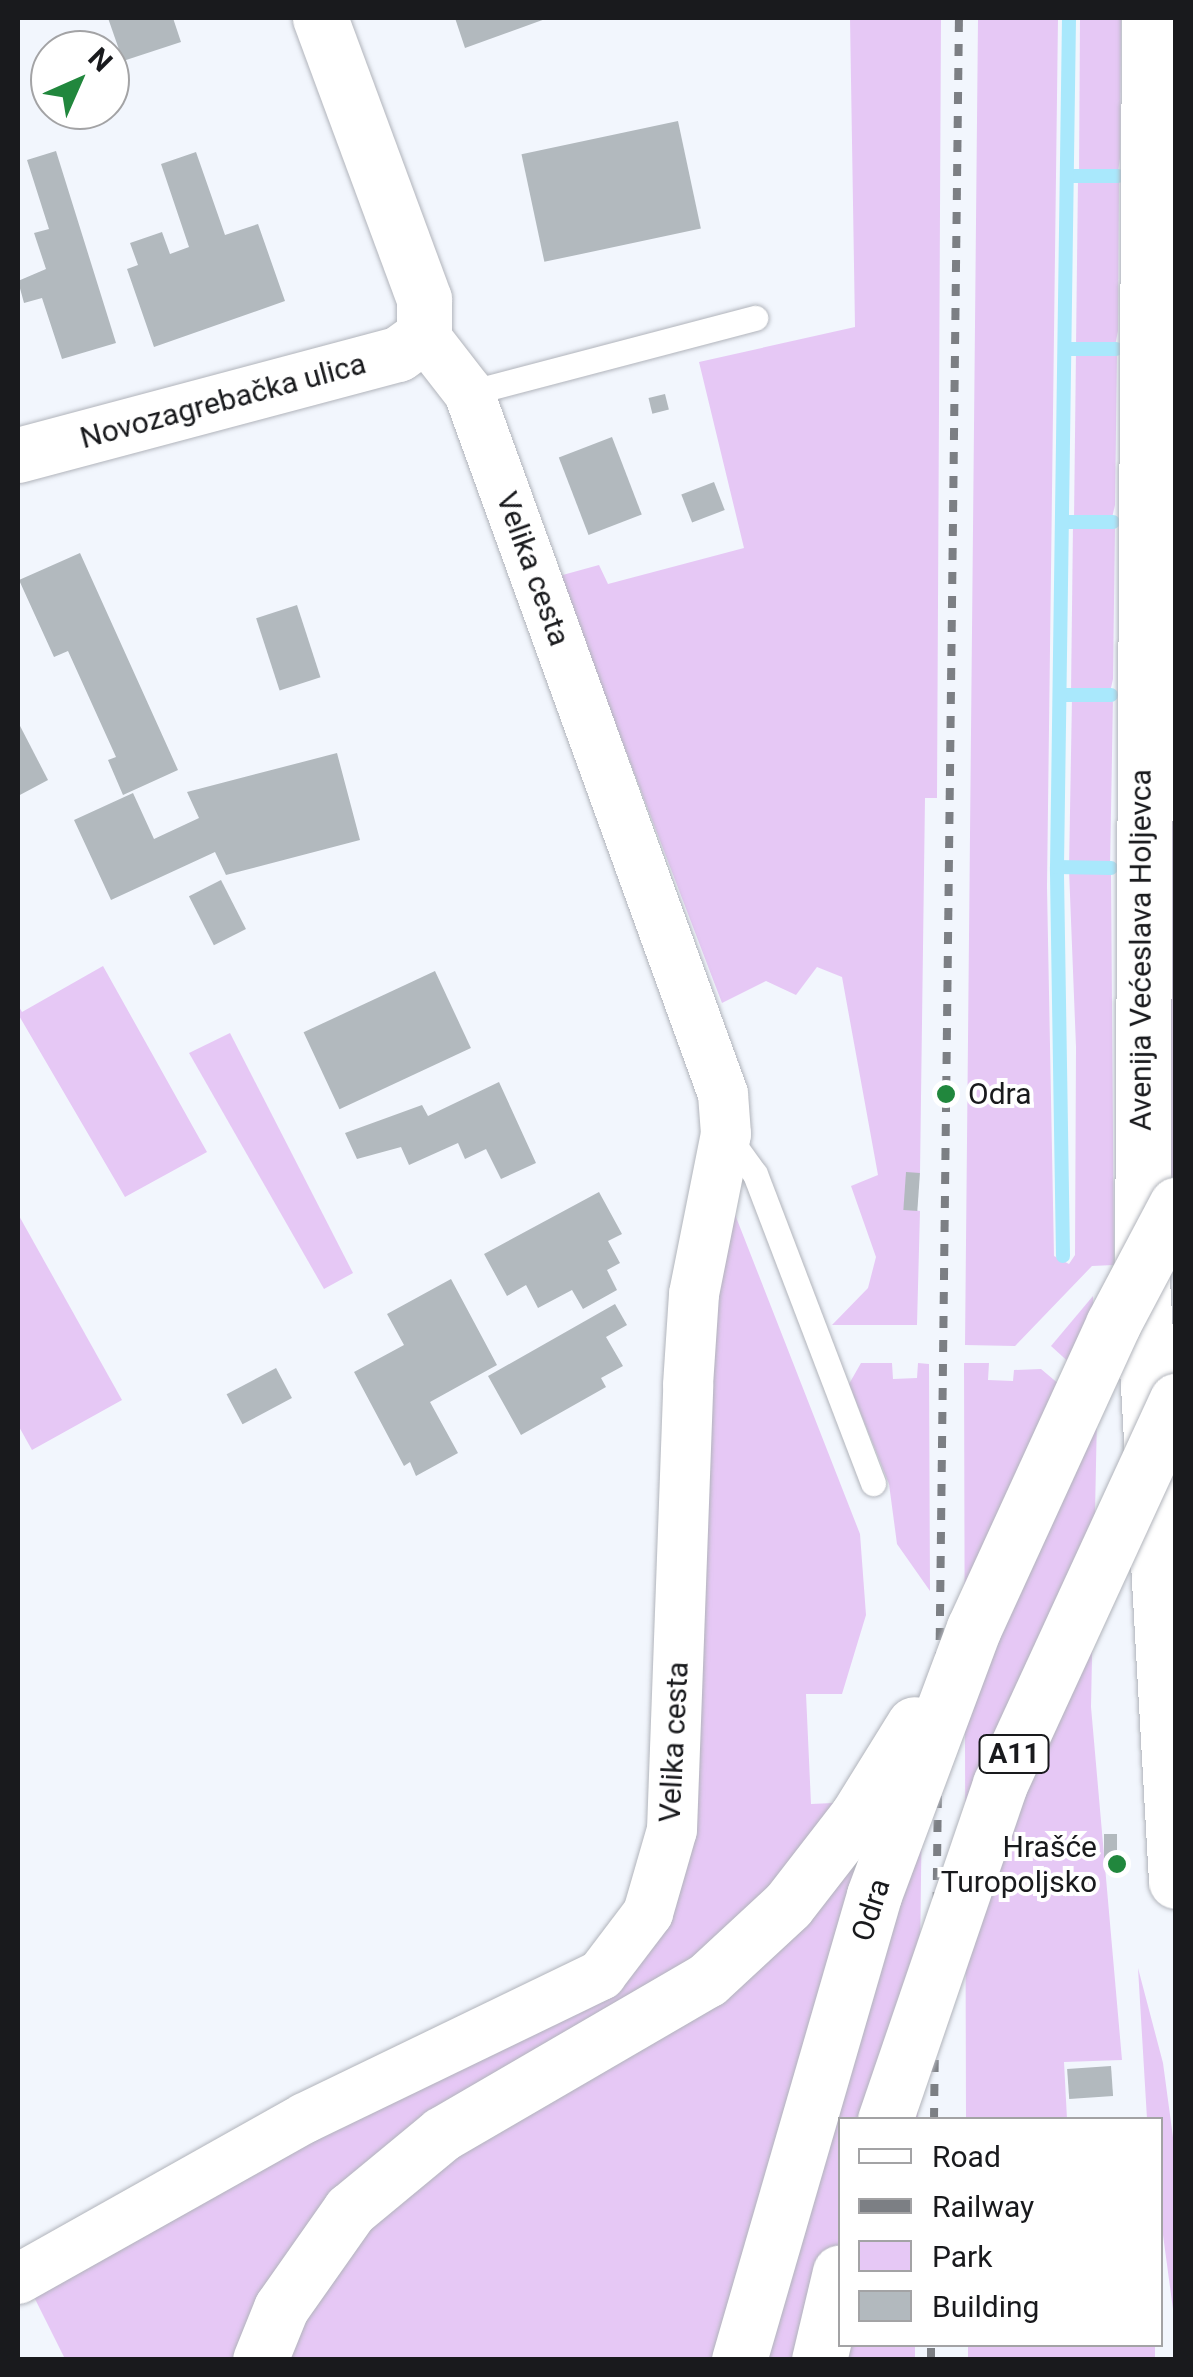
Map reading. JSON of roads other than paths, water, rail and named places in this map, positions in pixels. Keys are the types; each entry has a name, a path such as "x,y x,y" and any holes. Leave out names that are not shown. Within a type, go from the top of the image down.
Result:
{"main road":[{"path":"320,18 424,299 424,336"},
{"name":"Avenija Većeslava Holjevca","path":"1149,18 1142,1280 1176,1882"},
{"name":"Novozagrebačka ulica","path":"18,456 398,354 424,336"},
{"name":"Odra","path":"740,2360 874,1895 974,1628 1113,1324 1176,1205"},
{"name":"A11","path":"886,2117 952,1908 1000,1784 1176,1402"},
{"path":"260,2360 281,2308 312,2258 350,2210 394,2170 442,2134 707,1980 788,1905 856,1816 974,1628"},
{"path":"819,2360 838,2280"}],"street":[{"name":"Velika cesta","path":"18,2280 305,2118 601,1975 648,1914 672,1830 694,1294 726,1134 714,1062 468,393 424,336"}],"lane":[{"path":"468,393 755,318"},
{"name":"Velika cesta","path":"726,1134 755,1174 872,1484"}],"waterway":[{"path":"1063,1256 1057,867 1069,18"},
{"path":"1067,176 1118,176"},
{"path":"1066,349 1116,349"},
{"path":"1064,522 1113,522"},
{"path":"1060,695 1111,695"},
{"path":"1057,867 1111,868"}],"railway":[{"path":"934,2117 959,18"},
{"path":"931,2347 931,2360"}],"place":[{"name":"Odra","path":"946,1094"},
{"name":"Hrašće Turopoljsko","path":"1117,1864"}]}
